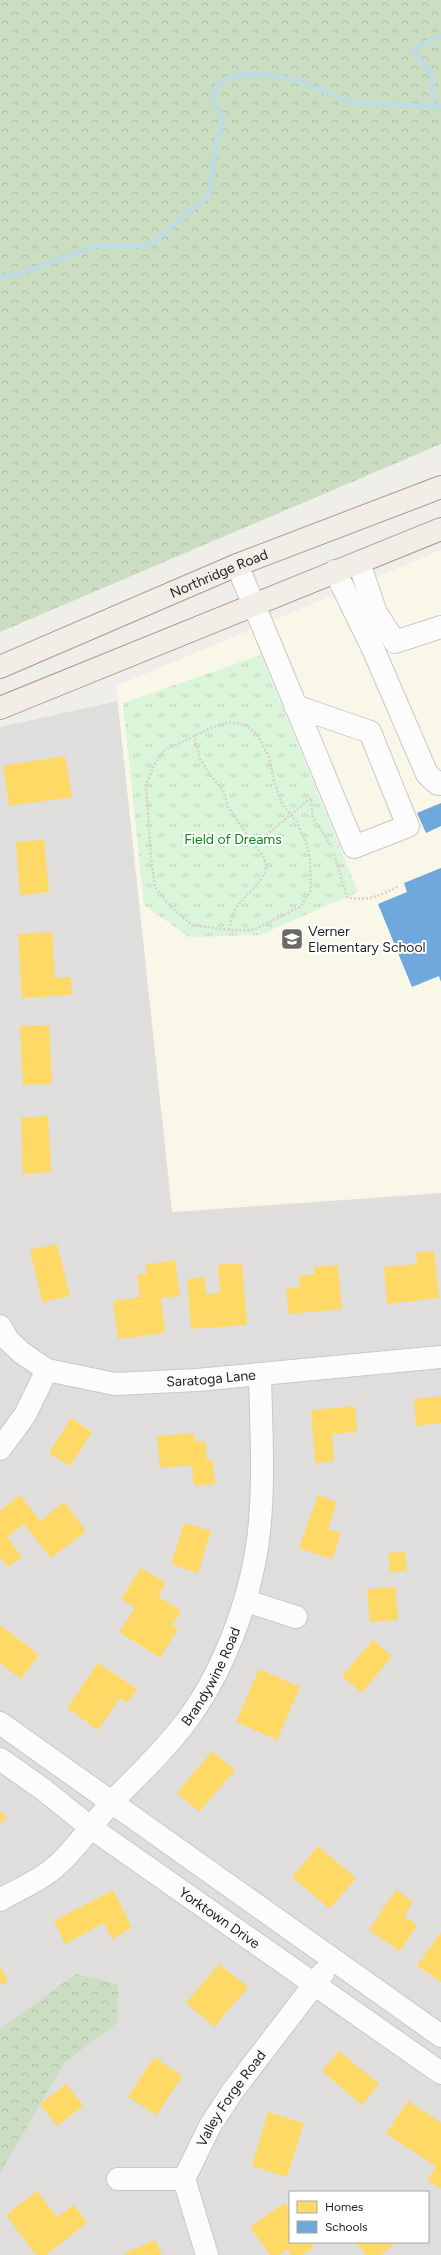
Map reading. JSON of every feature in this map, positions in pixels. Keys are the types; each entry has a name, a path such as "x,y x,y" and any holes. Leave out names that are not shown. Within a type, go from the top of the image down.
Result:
{"main road":[{"name":"Northridge Road","path":"0,667 237,565 441,487"},
{"path":"0,708 441,529"}],"street":[{"path":"359,562 376,613 395,642"},
{"path":"237,565 295,706 354,847 408,826 370,732 295,706"},
{"path":"335,571 374,651 427,774 438,784 441,784"},
{"path":"374,651 395,642 441,627"},
{"name":"Saratoga Lane","path":"0,1326 8,1340 22,1353 47,1370 115,1384 197,1380 441,1357"},
{"path":"0,1449 25,1415 47,1370"},
{"name":"Brandywine Road","path":"0,1900 53,1869 68,1855 112,1802 163,1750 189,1718 218,1667 246,1601 260,1522 262,1438 260,1374"},
{"path":"246,1601 296,1617"},
{"path":"0,1723 441,2036"},
{"name":"Yorktown Drive","path":"0,1758 44,1790 90,1828 441,2073"},
{"name":"Valley Forge Road","path":"184,2178 210,2126 232,2092 333,1960"},
{"path":"118,2179 184,2178 207,2255"}],"path":[{"path":"230,722 245,725 257,734 269,757 274,781 282,804 291,815 297,823 306,842 310,858 311,890 300,906 275,920 253,930 229,930 192,925 170,906 155,887 151,858 146,785 154,765 165,750 194,735 230,722"},
{"path":"194,735 200,759 210,775 223,790 228,807 265,859 266,868 260,882 239,904 232,917 229,930"},
{"path":"254,844 311,798 313,818 332,848 348,897 361,900 380,895 399,886"}],"shaded area":[{"name":"Verner Elementary School","path":"441,550 441,1193 172,1212 116,686"},
{"path":"118,701 173,1212 441,1193 441,2255 0,2255 0,727"}],"green space":[{"path":"0,0 441,0 441,444 0,632"},
{"name":"Field of Dreams","path":"261,655 358,892 260,935 189,937 144,905 123,703"},
{"path":"76,1974 118,1984 117,2023 65,2062 0,2173 0,2029"}],"building: Homes":[{"path":"65,756 72,797 9,806 3,766"},
{"path":"44,840 49,892 20,895 16,842"},
{"path":"52,932 55,978 71,977 72,995 22,998 18,934"},
{"path":"49,1025 52,1084 23,1085 20,1026"},
{"path":"48,1116 51,1172 23,1174 21,1118"},
{"path":"57,1244 70,1296 42,1302 30,1250"},
{"path":"434,1251 439,1298 387,1304 384,1267 417,1264 416,1253"},
{"path":"175,1260 180,1296 161,1298 165,1333 118,1339 113,1301 140,1297 137,1275 147,1274 145,1265"},
{"path":"242,1263 247,1325 191,1329 187,1279 205,1277 206,1294 220,1293 218,1265"},
{"path":"338,1265 342,1309 289,1314 286,1289 300,1287 299,1276 315,1274 314,1267"},
{"path":"441,1396 441,1423 416,1426 414,1399"},
{"path":"355,1406 357,1432 332,1434 334,1461 315,1463 311,1410"},
{"path":"71,1418 92,1432 70,1466 49,1453"},
{"path":"194,1433 195,1442 205,1441 207,1460 213,1460 215,1484 194,1486 192,1465 160,1468 157,1436"},
{"path":"20,1495 40,1521 64,1502 86,1531 51,1558 24,1524 7,1537 22,1557 8,1567 0,1557 0,1511"},
{"path":"318,1495 337,1502 328,1529 341,1533 332,1559 299,1548"},
{"path":"184,1523 211,1531 198,1573 171,1564"},
{"path":"405,1552 407,1571 390,1572 388,1553"},
{"path":"141,1568 166,1583 158,1596 181,1611 172,1626 178,1629 160,1658 119,1632 135,1608 121,1599"},
{"path":"395,1587 398,1620 370,1622 367,1589"},
{"path":"0,1625 39,1655 21,1679 0,1663"},
{"path":"373,1640 392,1656 362,1693 342,1676"},
{"path":"98,1663 137,1689 127,1703 120,1698 98,1730 67,1708"},
{"path":"259,1669 300,1687 277,1740 236,1722"},
{"path":"212,1751 235,1770 199,1812 177,1793"},
{"path":"0,1810 7,1818 0,1823"},
{"path":"318,1846 356,1878 330,1909 292,1877"},
{"path":"113,1890 132,1928 112,1939 104,1923 65,1944 54,1921"},
{"path":"396,1890 413,1902 404,1916 417,1925 400,1951 369,1930"},
{"path":"441,1932 441,1982 417,1966"},
{"path":"219,1964 248,1987 214,2027 186,2003"},
{"path":"0,1966 8,1981 0,1985"},
{"path":"339,2051 379,2084 362,2105 322,2071"},
{"path":"154,2057 182,2076 157,2115 128,2097"},
{"path":"66,2084 83,2106 57,2126 40,2104"},
{"path":"408,2101 441,2123 441,2189 427,2180 436,2167 386,2133"},
{"path":"268,2112 304,2123 287,2177 252,2166"},
{"path":"37,2191 57,2217 74,2205 87,2223 46,2255 36,2255 6,2215"},
{"path":"284,2203 289,2210 289,2243 312,2243 314,2247 302,2255 291,2255 287,2249 279,2255 270,2255 250,2227"},
{"path":"155,2240 162,2255 126,2255 125,2253"},
{"path":"356,2243 395,2243 381,2255 366,2255"}],"building: Schools":[{"path":"441,803 441,826 426,833 417,813"},
{"path":"441,868 441,982 439,976 412,987 378,904 407,892 404,883"}],"waterway":[{"path":"433,107 433,77 412,49 441,36"},
{"path":"0,277 22,273 97,246 149,246 209,195 217,140 223,120 213,98 218,83 237,75 264,74 298,81 350,102 441,107"}],"place":[{"name":"Verner Elementary School","path":"292,939"}]}
